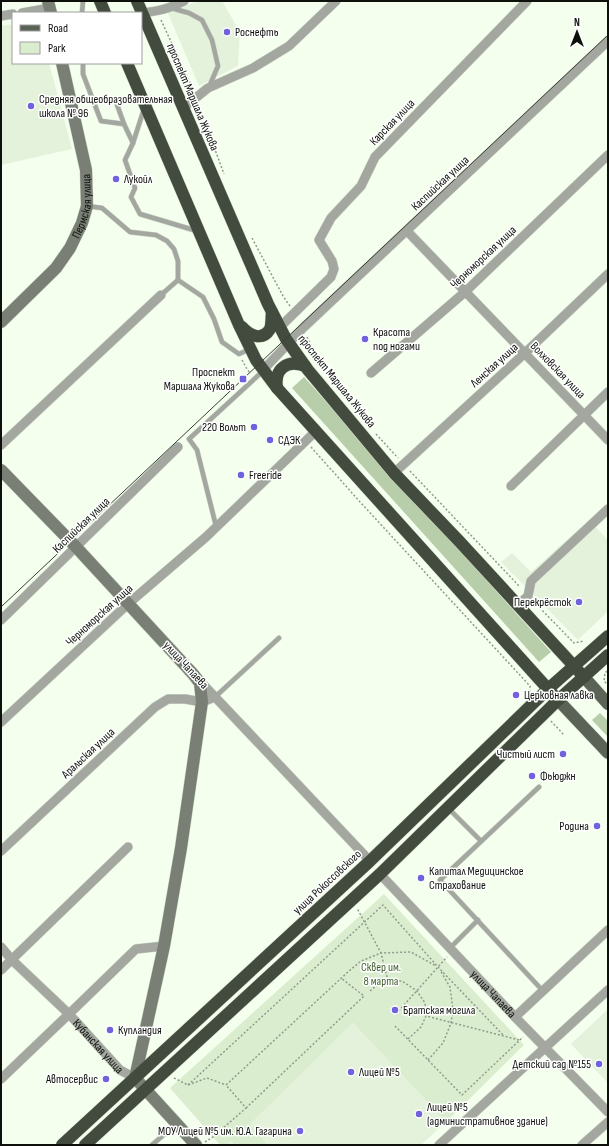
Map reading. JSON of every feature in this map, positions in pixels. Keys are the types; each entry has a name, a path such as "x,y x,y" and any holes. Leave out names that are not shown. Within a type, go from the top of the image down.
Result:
{"highway":[{"path":"100,1 105,12"},
{"name":"проспект Маршала Жукова","path":"137,1 141,12"},
{"name":"проспект Маршала Жукова","path":"142,14 279,328 288,343 305,366 394,472 584,677"},
{"path":"127,64 198,231 239,325 251,348 259,375 277,388 558,700"},
{"path":"239,325 247,333 256,337 264,335 269,329 272,312"},
{"path":"277,388 276,381 278,373 283,367 297,363 305,366"},
{"name":"улица Рокоссовского","path":"62,1145 370,861 548,689 608,636"},
{"path":"85,1145 380,874 558,700 608,656"}],"main road":[{"path":"584,677 608,704"},
{"path":"558,700 608,753"}],"street":[{"path":"142,14 171,8 184,1"},
{"path":"183,108 208,88 253,68 289,46 336,1"},
{"name":"Карская улица","path":"279,328 331,277 334,269 332,261 319,240 331,218 361,186 375,157 527,1"},
{"path":"27,12 50,7"},
{"path":"1,16 12,14"},
{"name":"Каспийская улица","path":"259,375 303,328 608,41"},
{"name":"Пермская улица","path":"1,322 56,268 70,248 82,223 87,206 86,170 62,64"},
{"name":"Черноморская улица","path":"371,373 465,292 608,155"},
{"name":"Волховская улица","path":"407,231 608,440"},
{"name":"Ленская улица","path":"394,472 525,353 608,274"},
{"path":"1,446 161,295"},
{"path":"511,486 608,392"},
{"name":"Черноморская улица","path":"1,722 129,603 217,528 316,431"},
{"name":"Каспийская улица","path":"1,620 178,447"},
{"name":"улица Чапаева","path":"1,470 129,603 193,674 370,861"},
{"path":"518,605 528,596 531,581 608,509"},
{"path":"135,1078 164,946 181,848 202,702 200,682 193,674"},
{"path":"202,702 215,697"},
{"name":"Аральская улица","path":"1,851 155,706 168,699 185,699 202,702"},
{"path":"1,970 128,847"},
{"name":"улица Чапаева","path":"380,874 515,1018 608,1112"},
{"path":"515,1018 608,930"},
{"path":"1,1079 136,949 164,946"},
{"name":"Кубанская улица","path":"1,947 12,960 69,1014 120,1070 135,1078 196,1145"},
{"path":"439,1145 608,990"},
{"path":"582,1145 608,1122"}],"lane":[{"path":"82,12 83,1"},
{"path":"171,8 189,13 202,20 212,40 218,66 208,88"},
{"path":"83,64 83,74 101,122 124,124"},
{"path":"115,99 133,143"},
{"path":"145,105 133,143 125,160 135,188 132,197 140,214 198,231"},
{"path":"87,206 102,208 130,232 156,235 167,241 174,250 178,261 178,280 161,295"},
{"path":"178,280 203,297 222,342 239,354 251,348"},
{"path":"217,528 197,450 189,439 259,375"},
{"path":"215,697 279,638"},
{"path":"539,787 440,880 543,991"},
{"path":"448,808 481,841"},
{"path":"450,948 478,920"},
{"path":"152,1145 176,1124"}],"path":[{"path":"250,234 283,296 294,313"},
{"path":"303,328 317,357 336,386"},
{"path":"239,354 246,369 259,375"},
{"path":"373,431 574,643 584,641"},
{"path":"306,441 361,503 530,686"},
{"path":"608,670 605,673 604,681 608,685"},
{"path":"550,720 564,735"},
{"path":"188,1085 383,905 438,967 504,1036"},
{"path":"360,916 381,953 388,980"},
{"path":"226,1085 341,978 361,961 381,953 411,952 438,967 450,987 453,1010 451,1023 443,1043 428,1060"},
{"path":"396,1014 445,960"},
{"path":"201,1145 213,1137 246,1108 364,996 341,978"},
{"path":"370,991 388,980 402,981 417,991 425,1003 426,1016 421,1027 408,1039"},
{"path":"395,1026 462,1094 519,1040 426,1016"},
{"path":"164,1073 188,1085 207,1078 226,1085 246,1108"}],"shaded area":[{"path":"200,1 222,1 240,32 238,66 199,86 167,11"},
{"name":"Средняя общеобразовательная школа № 96","path":"12,24 12,64 49,64 72,149 1,165 1,26"},
{"path":"304,377 551,652 539,662 292,388"},
{"path":"589,520 608,540 608,611 578,640 501,562 512,553 531,572"},
{"path":"600,713 608,721 608,737 592,720"},
{"name":"Детский сад №155","path":"608,1009 608,1083 571,1044"},
{"name":"Лицей №5","path":"353,1023 446,1122 421,1145 227,1145"}],"green space":[{"name":"Сквер им. 8 марта","path":"384,894 524,1045 446,1122 353,1023 250,1124 268,1145 235,1145 231,1141 227,1145 220,1145 170,1088"}],"tram line":[{"path":"1,607 608,35"}],"place":[{"name":"Роснефть","path":"227,32"},
{"name":"Средняя общеобразовательная школа № 96","path":"31,106"},
{"name":"Лукойл","path":"116,179"},
{"name":"Красота под ногами","path":"365,339"},
{"name":"Проспект Маршала Жукова","path":"243,379"},
{"name":"220 Вольт","path":"254,427"},
{"name":"СДЭК","path":"270,440"},
{"name":"Freeride","path":"241,475"},
{"name":"Перекрёсток","path":"579,602"},
{"name":"Церковная лавка","path":"516,695"},
{"name":"Чистый лист","path":"563,754"},
{"name":"Фьюджн","path":"532,776"},
{"name":"Родина","path":"597,826"},
{"name":"Капитал Медицинское Страхование","path":"421,878"},
{"name":"Братская могила","path":"395,1010"},
{"name":"Купландия","path":"110,1030"},
{"name":"Детский сад №155","path":"599,1064"},
{"name":"Лицей №5","path":"351,1072"},
{"name":"Автосервис","path":"106,1079"},
{"name":"Лицей №5 (административное здание)","path":"419,1114"},
{"name":"МОУ Лицей №5 им. Ю.А. Гагарина","path":"300,1131"}]}
